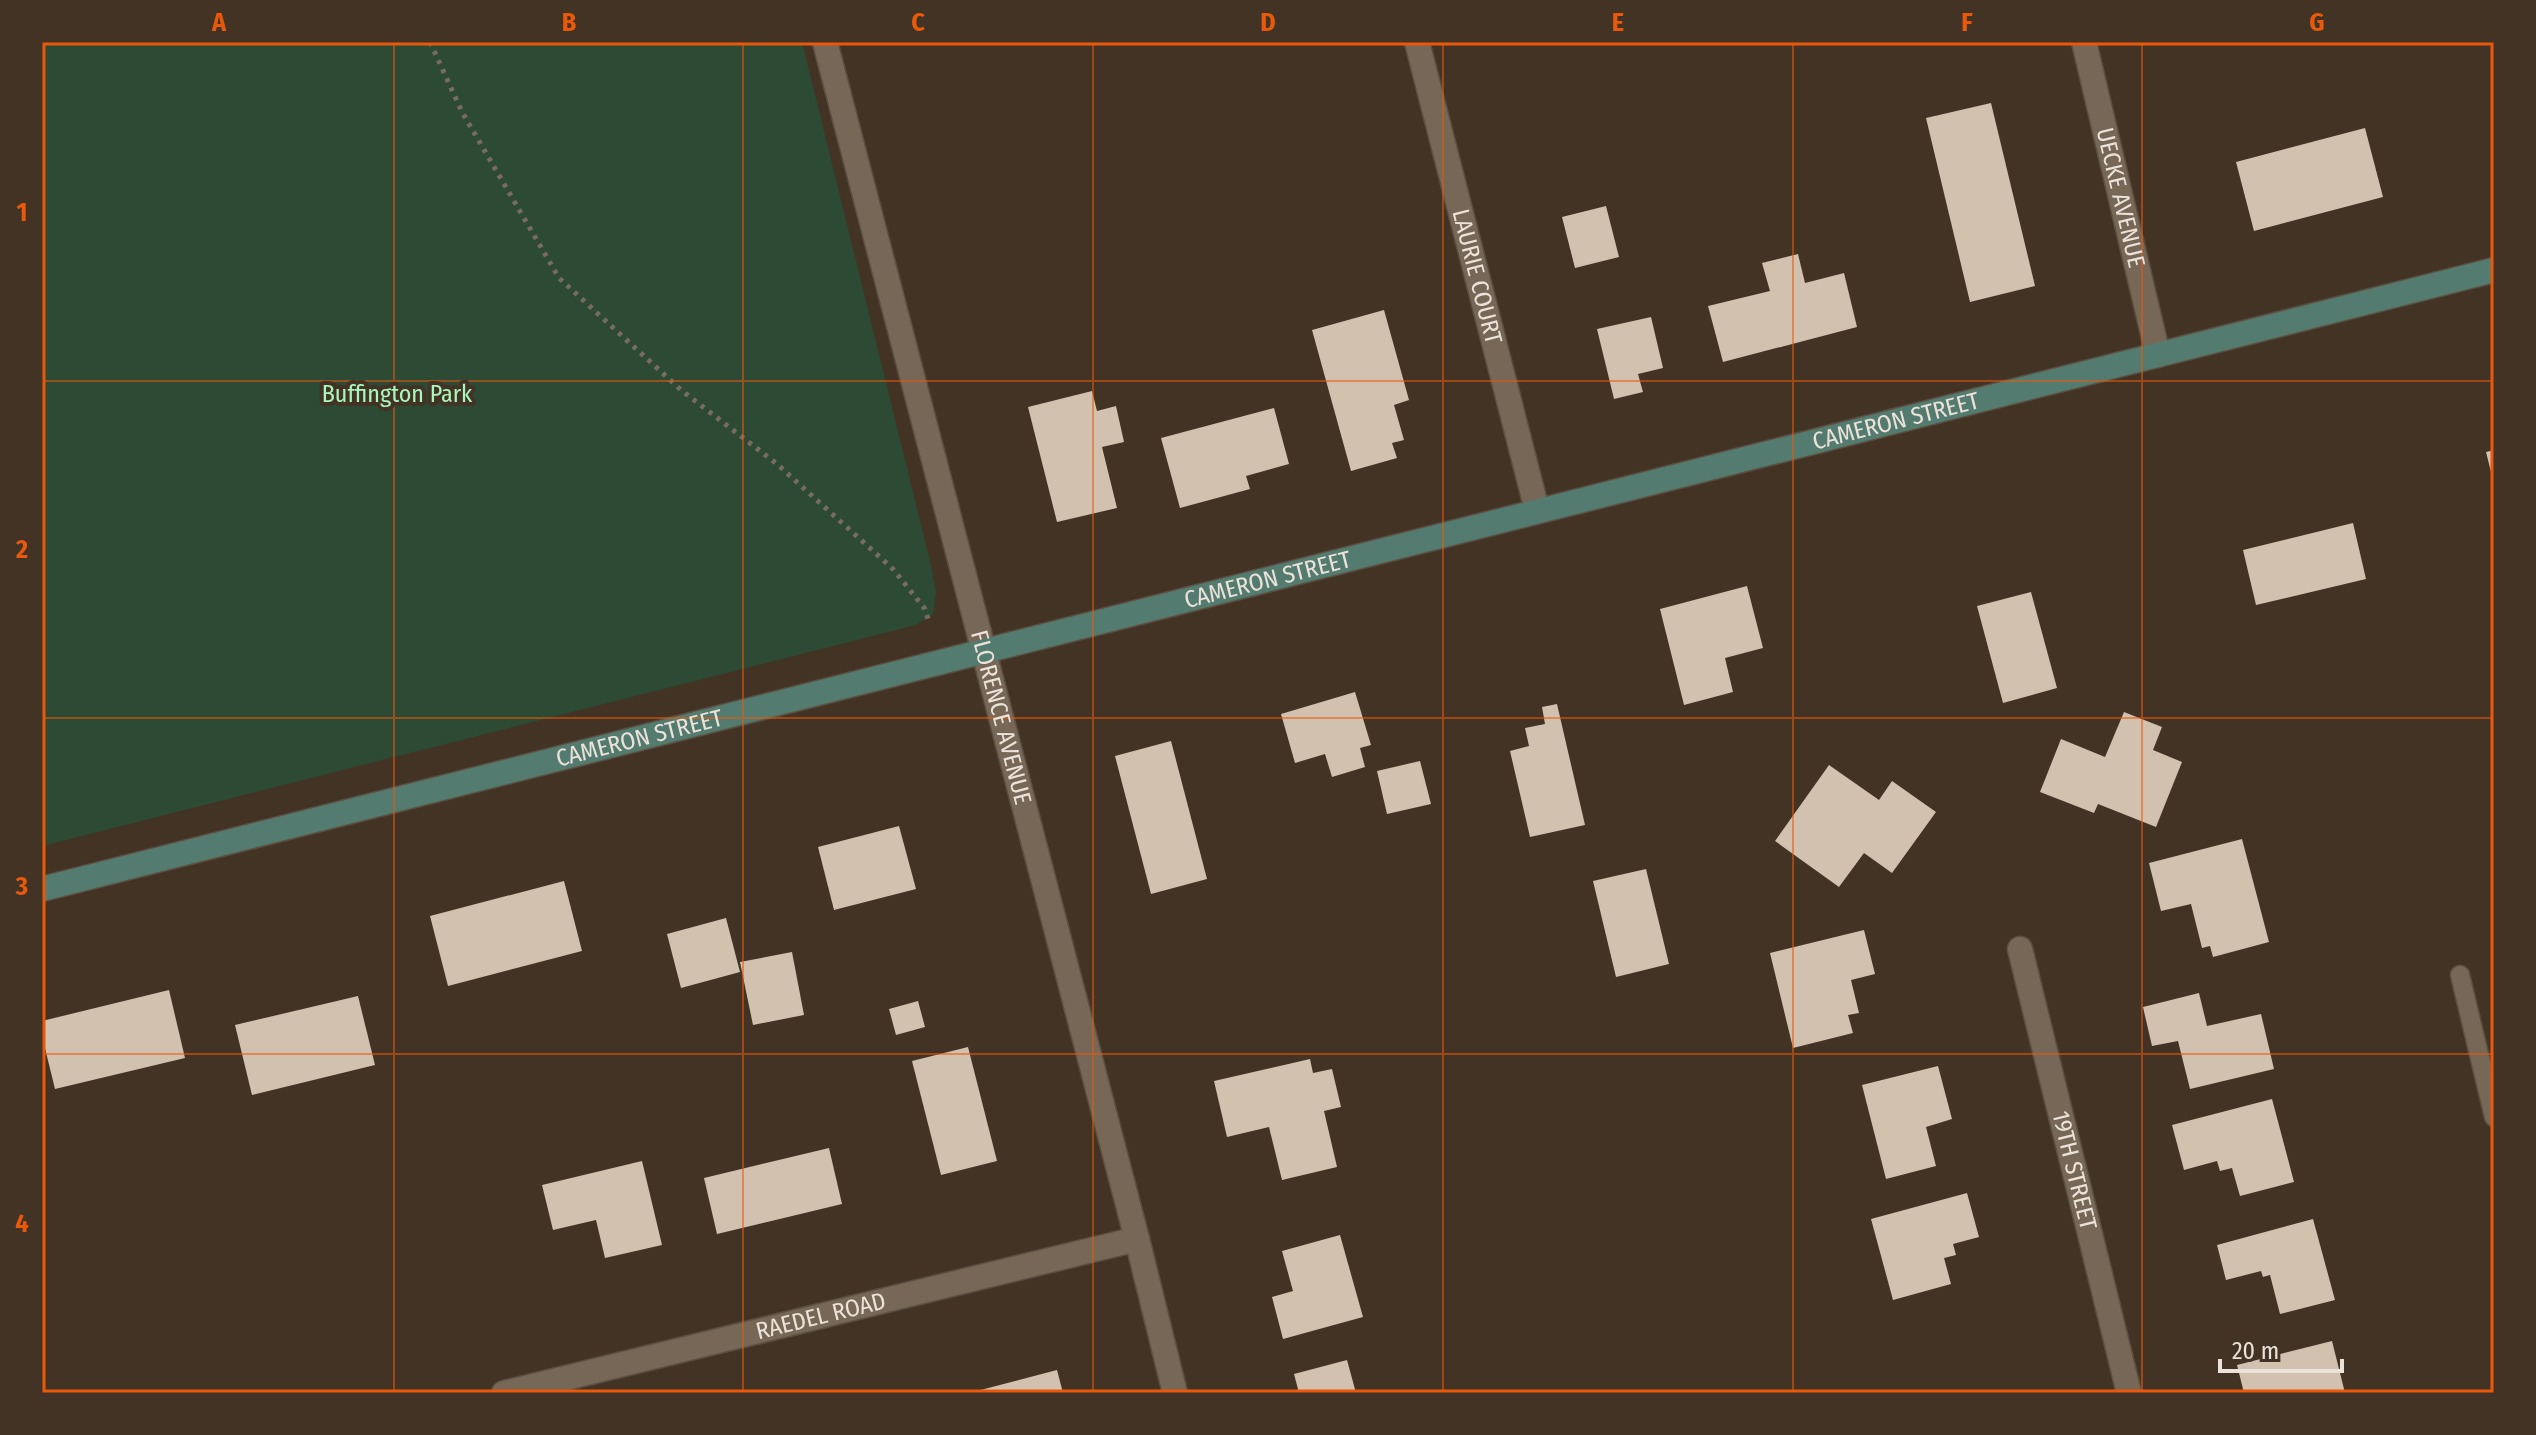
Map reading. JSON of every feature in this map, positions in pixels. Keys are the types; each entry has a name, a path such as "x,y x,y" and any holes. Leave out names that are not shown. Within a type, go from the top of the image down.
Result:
{"main road":[{"name":"CAMERON STREET","path":"42,889 2494,270"}],"street":[{"name":"FLORENCE AVENUE","path":"825,42 1175,1393"},
{"name":"LAURIE COURT","path":"1417,42 1537,510"},
{"name":"UECKE AVENUE","path":"2084,42 2158,355"},
{"name":"19TH STREET","path":"2020,949 2129,1393"},
{"name":"RAEDEL ROAD","path":"504,1393 1137,1239"}],"lane":[{"path":"2460,975 2494,1116"}],"path":[{"path":"430,42 462,112 559,278 681,390 777,464 893,569 925,609 928,619"}],"green space":[{"name":"Buffington Park","path":"42,42 802,42 930,561 936,592 933,614 916,625 42,846"}],"building":[{"path":"1991,103 2035,286 1970,302 1926,118"},
{"path":"2365,128 2383,197 2254,231 2236,162"},
{"path":"1606,206 1619,257 1575,268 1562,217"},
{"path":"1798,254 1805,283 1844,273 1857,327 1723,362 1708,306 1770,291 1762,263"},
{"path":"1384,310 1409,400 1394,405 1404,440 1392,443 1397,458 1351,471 1312,330"},
{"path":"1651,317 1663,368 1638,374 1643,392 1614,399 1597,329"},
{"path":"1092,391 1097,411 1116,406 1124,442 1102,447 1117,508 1057,522 1028,407"},
{"path":"1274,408 1289,464 1246,476 1250,489 1180,508 1161,438"},
{"path":"2494,450 2494,480 2493,480 2486,452"},
{"path":"2353,523 2366,579 2256,605 2243,550"},
{"path":"1747,586 1763,648 1725,658 1733,692 1684,705 1660,609"},
{"path":"2031,592 2057,688 2003,703 1977,606"},
{"path":"1355,692 1371,745 1360,748 1365,767 1332,777 1325,754 1295,763 1281,714"},
{"path":"1557,704 1585,825 1530,837 1510,751 1529,746 1525,728 1545,724 1542,707"},
{"path":"2124,712 2162,727 2153,750 2182,762 2156,827 2098,804 2094,813 2040,792 2061,739 2105,757"},
{"path":"1171,741 1207,879 1151,894 1115,756"},
{"path":"1420,761 1431,804 1387,814 1377,771"},
{"path":"1829,765 1879,800 1892,781 1936,812 1892,873 1864,853 1839,887 1775,841"},
{"path":"899,826 916,889 834,910 818,847"},
{"path":"2242,839 2269,942 2213,957 2210,946 2202,948 2191,904 2161,911 2149,863"},
{"path":"1646,869 1669,964 1616,977 1593,881"},
{"path":"564,881 582,951 448,986 430,916"},
{"path":"726,918 740,972 681,988 667,934"},
{"path":"1864,930 1875,974 1851,980 1859,1013 1848,1015 1853,1033 1793,1048 1770,953"},
{"path":"792,952 804,1015 753,1025 740,962"},
{"path":"169,990 185,1058 55,1089 42,1036 42,1021"},
{"path":"2199,993 2207,1026 2261,1014 2274,1069 2190,1089 2178,1041 2152,1046 2143,1007"},
{"path":"358,996 375,1065 252,1095 235,1025"},
{"path":"918,1001 925,1027 896,1035 889,1009"},
{"path":"968,1047 997,1161 941,1175 912,1061"},
{"path":"1310,1059 1313,1073 1332,1069 1341,1107 1324,1111 1337,1167 1282,1180 1269,1127 1227,1137 1214,1081"},
{"path":"1938,1066 1952,1119 1926,1127 1936,1166 1886,1179 1862,1085"},
{"path":"2272,1099 2294,1182 2240,1196 2232,1168 2220,1171 2217,1161 2184,1170 2172,1125"},
{"path":"829,1148 842,1204 717,1234 704,1178"},
{"path":"642,1161 662,1245 605,1258 596,1220 553,1230 542,1185"},
{"path":"1967,1193 1979,1237 1953,1244 1956,1255 1944,1258 1951,1284 1893,1300 1871,1219"},
{"path":"2313,1219 2335,1300 2280,1314 2270,1275 2263,1277 2261,1271 2226,1280 2217,1245"},
{"path":"1340,1235 1363,1317 1283,1339 1272,1297 1293,1291 1282,1251"},
{"path":"2332,1341 2345,1393 2244,1393 2237,1365"},
{"path":"1347,1360 1356,1393 1299,1393 1294,1374"},
{"path":"1057,1370 1063,1393 973,1392"}]}
